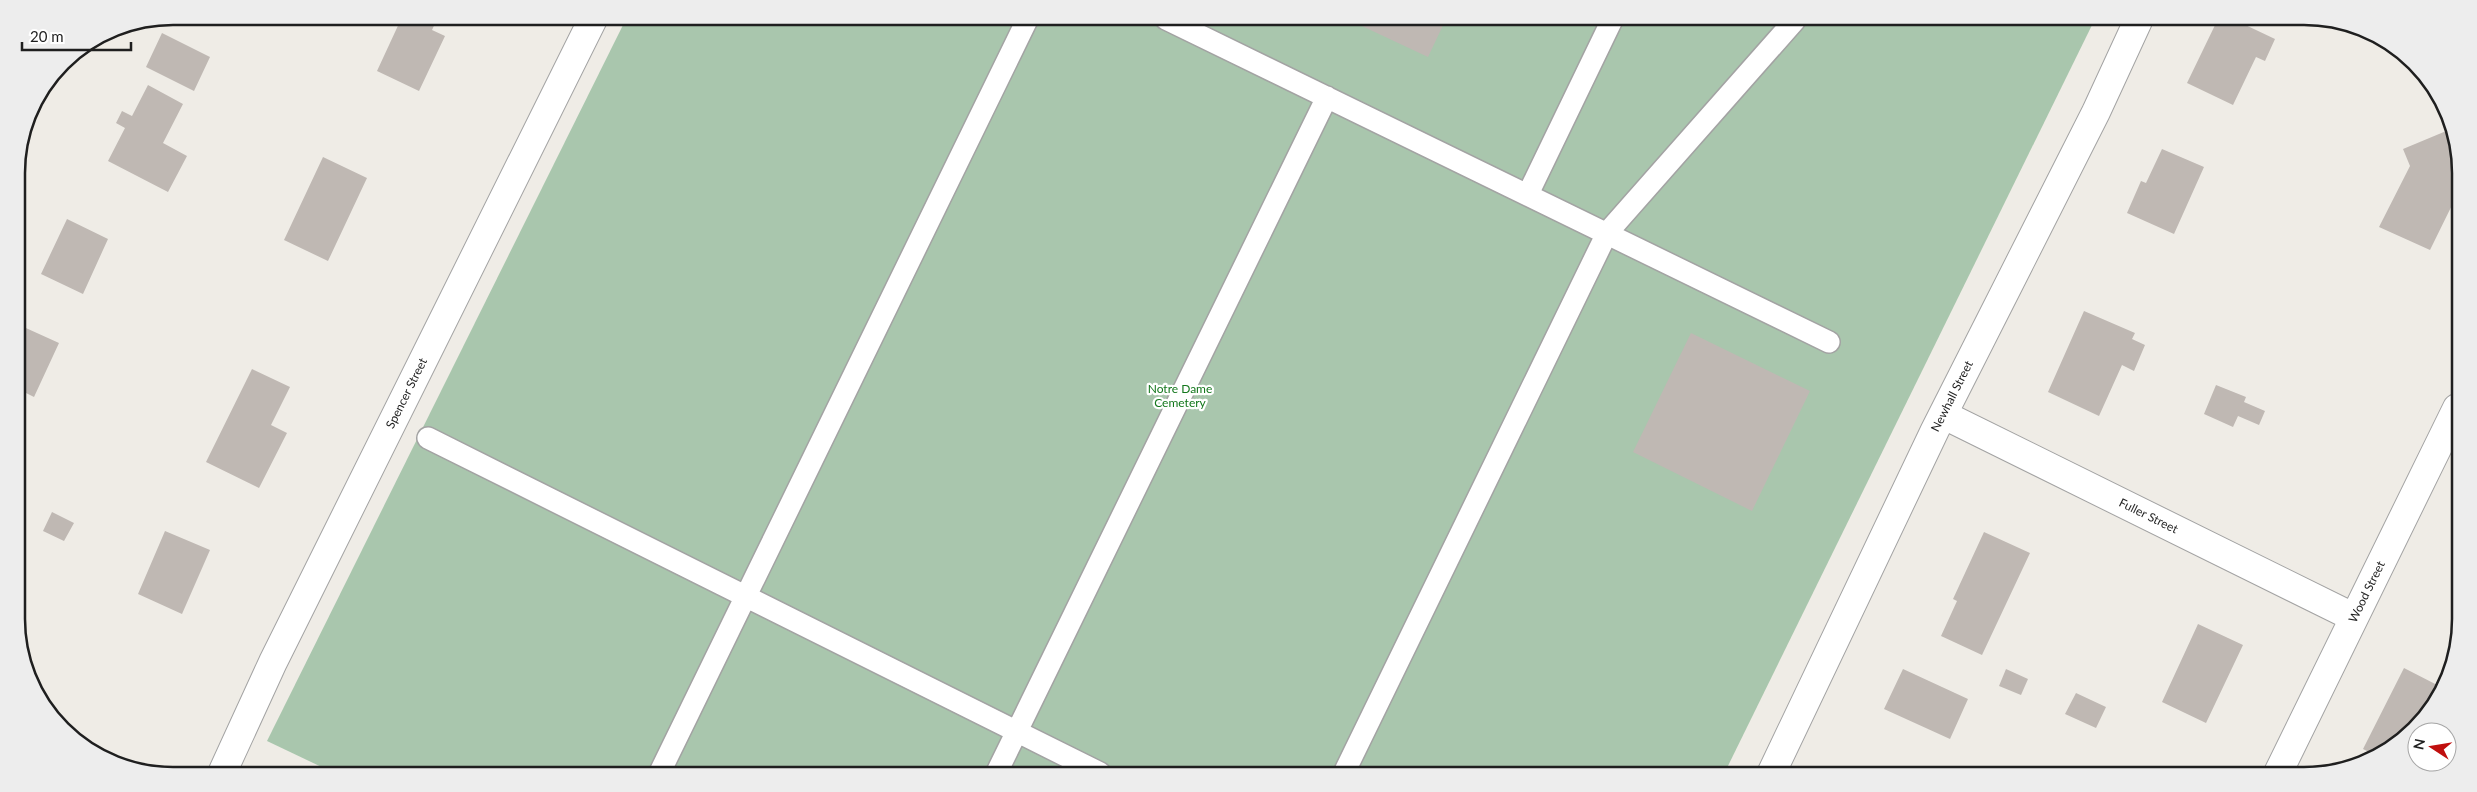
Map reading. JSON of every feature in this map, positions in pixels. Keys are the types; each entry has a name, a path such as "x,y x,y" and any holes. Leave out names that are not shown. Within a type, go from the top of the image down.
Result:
{"street":[{"name":"Spencer Street","path":"224,767 273,662 590,25"},
{"name":"Newhall Street","path":"1774,767 1944,415 2096,112 2136,25"},
{"name":"Fuller Street","path":"1944,415 2353,617"},
{"name":"Wood Street","path":"2281,767 2452,416"}],"lane":[{"path":"662,767 1025,25"},
{"path":"1178,25 1829,342"},
{"path":"1528,194 1610,25"},
{"path":"1347,767 1607,233 1791,25"},
{"path":"1000,767 1327,98"},
{"path":"428,438 1088,767"}],"green space":[{"name":"Notre Dame Cemetery","path":"623,25 2092,25 1727,767 322,767 267,741"}],"building":[{"path":"398,25 434,25 432,30 445,36 419,91 377,71"},
{"path":"1360,25 1443,25 1428,57"},
{"path":"2215,25 2245,25 2275,39 2265,61 2256,57 2233,105 2187,83"},
{"path":"162,33 210,57 194,91 146,67"},
{"path":"148,85 183,104 163,143 187,156 168,192 108,161 125,128 116,123 122,111 132,116"},
{"path":"2445,131 2452,164 2452,205 2430,250 2379,227 2410,166 2403,149"},
{"path":"2162,149 2204,167 2174,234 2127,213 2141,181 2146,183"},
{"path":"323,157 367,178 328,261 284,240"},
{"path":"67,219 108,239 83,294 41,274"},
{"path":"2084,311 2135,333 2132,339 2145,345 2134,371 2122,365 2099,416 2048,392"},
{"path":"25,328 59,343 34,397 25,392"},
{"path":"1691,333 1810,391 1752,511 1633,452"},
{"path":"252,369 290,387 271,425 287,433 259,488 206,462"},
{"path":"2216,385 2246,397 2244,402 2265,411 2259,425 2238,416 2233,427 2204,414"},
{"path":"52,512 74,523 64,541 43,531"},
{"path":"165,531 210,550 182,614 138,594"},
{"path":"1984,532 2030,553 1982,655 1941,636 1957,601 1953,599"},
{"path":"2198,624 2243,645 2206,723 2162,702"},
{"path":"2404,668 2436,685 2421,709 2401,730 2386,742 2368,752 2363,749"},
{"path":"1903,669 1968,699 1950,739 1884,709"},
{"path":"2006,669 2028,679 2021,695 1999,686"},
{"path":"2076,693 2106,707 2096,728 2065,714"}]}
